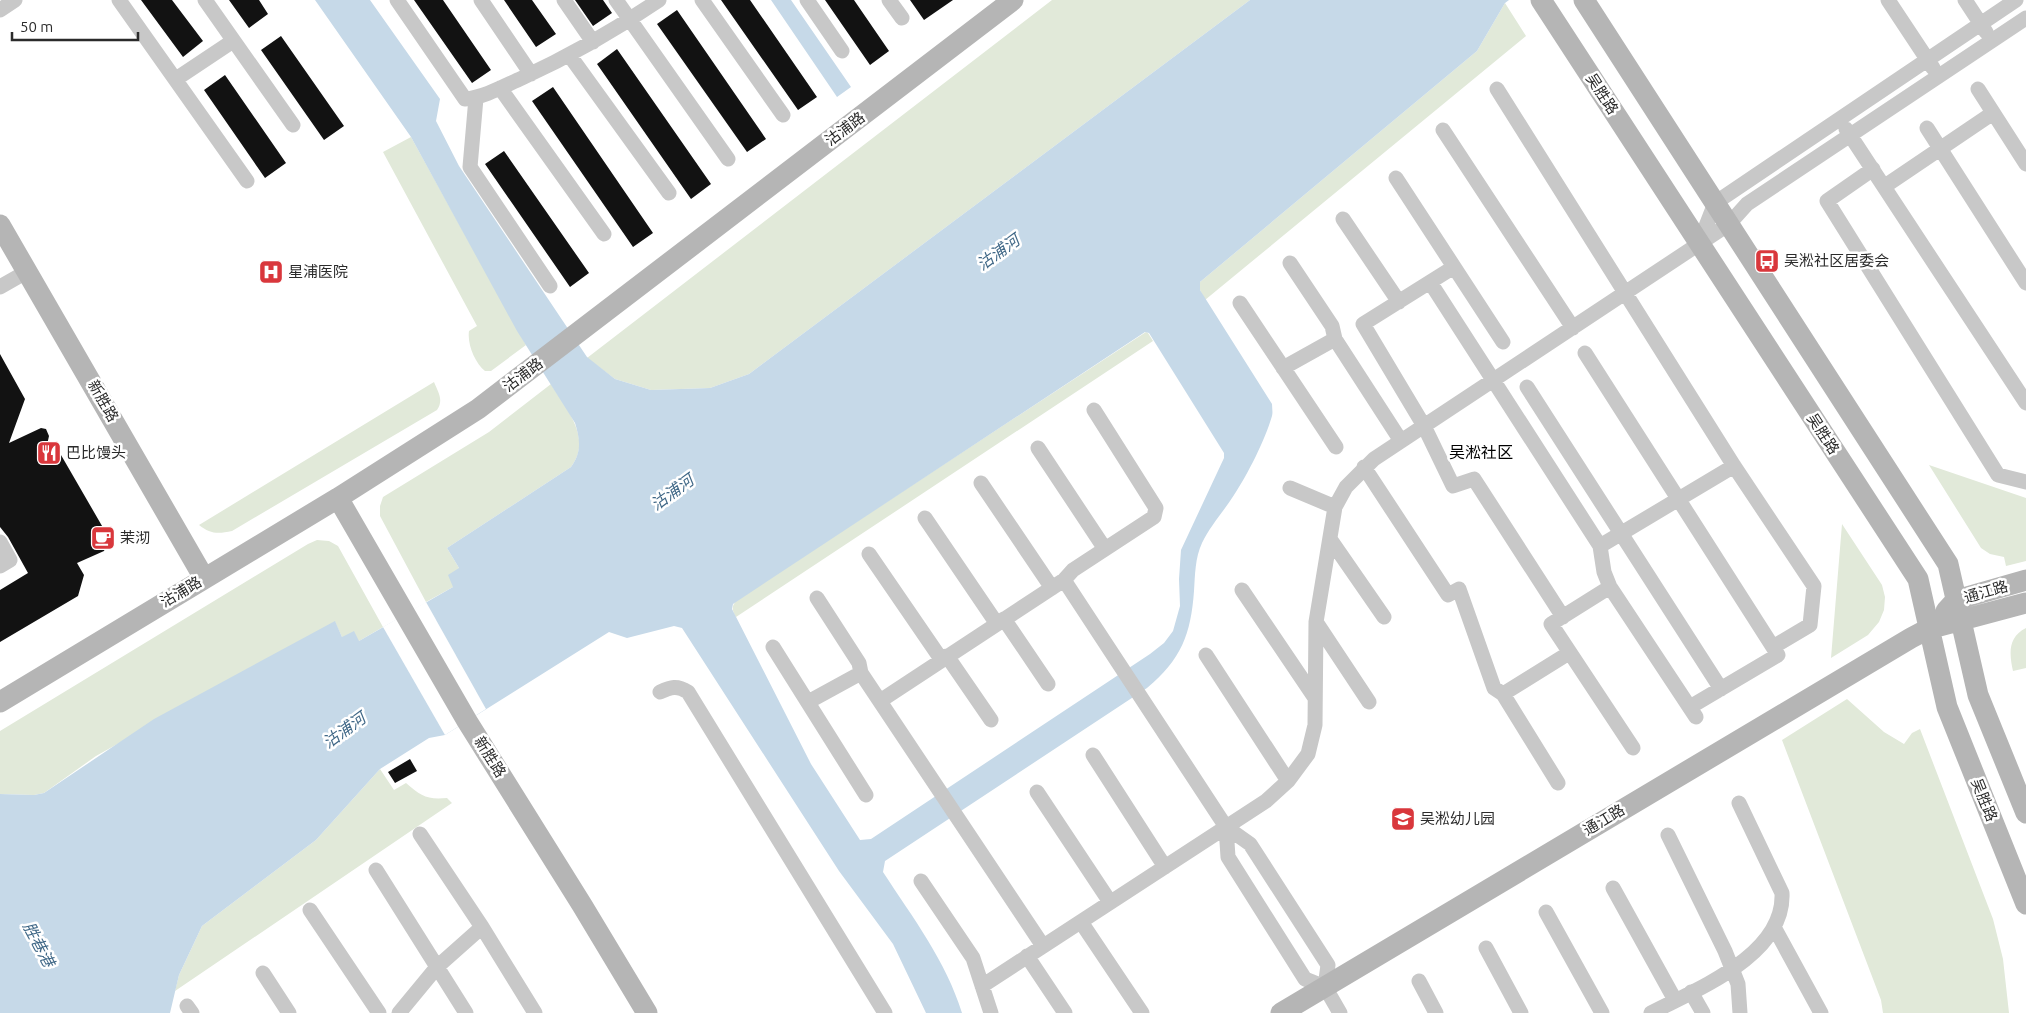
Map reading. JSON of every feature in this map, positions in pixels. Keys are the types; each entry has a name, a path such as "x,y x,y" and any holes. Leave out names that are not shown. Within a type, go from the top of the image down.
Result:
{"street":[{"path":"0,10 15,0"},
{"path":"119,0 247,181"},
{"path":"205,0 293,126"},
{"path":"398,0 465,99 476,98 570,56 660,0"},
{"path":"481,0 531,74"},
{"path":"564,0 593,42"},
{"path":"616,0 728,159"},
{"path":"702,0 783,115"},
{"path":"807,0 842,51"},
{"path":"889,0 902,18"},
{"name":"沽浦路","path":"0,702 338,498 478,409 1014,0"},
{"name":"吴胜路","path":"1541,0 1918,580 1947,707 2026,904"},
{"path":"1584,0 1948,564 1978,694 2026,813"},
{"path":"1888,0 1939,77"},
{"path":"1965,0 1992,41"},
{"path":"1699,244 1715,203 2016,0"},
{"path":"982,986 1266,801 1288,781 1308,754 1315,725 1316,622 1335,507 1346,487 1364,468 1424,426 1729,224 1747,204 2026,18"},
{"path":"176,79 233,41"},
{"path":"570,56 669,193"},
{"path":"500,88 604,234"},
{"path":"1497,89 1734,466 1814,586 1810,625 1773,647"},
{"path":"1978,89 2026,164"},
{"path":"476,98 470,166 550,286"},
{"path":"1885,186 1993,113"},
{"path":"1840,119 2026,403"},
{"path":"1927,128 2026,283"},
{"path":"1443,130 1573,328"},
{"path":"1873,168 1827,201 1998,475 2026,482"},
{"path":"1396,178 1503,342"},
{"path":"1343,219 1399,302"},
{"name":"新胜路","path":"0,225 204,578"},
{"path":"1290,262 1332,326 1335,339 1401,442"},
{"path":"1454,267 1363,324 1424,426 1453,486 1474,479 1563,617"},
{"path":"0,287 28,271"},
{"path":"1430,282 1600,546 1604,572 1610,587 1693,712 1722,689 1778,655 1585,353"},
{"path":"1240,303 1336,446"},
{"path":"1282,368 1335,339"},
{"path":"1527,387 1722,689"},
{"path":"880,701 1058,584 1072,570 1154,518 1156,508 1094,410"},
{"path":"1038,448 1106,549"},
{"path":"1600,546 1734,466"},
{"path":"1364,468 1448,595 1459,589 1494,688 1503,694 1558,784"},
{"path":"981,483 1121,667 1226,827 1250,844 1328,965 1325,986 1340,1013"},
{"path":"1290,488 1335,507"},
{"name":"新胜路","path":"338,498 467,721 647,1013"},
{"path":"925,518 1048,684"},
{"path":"1330,539 1384,617"},
{"path":"0,542 10,560 0,566"},
{"path":"869,554 991,720"},
{"name":"通江路","path":"1281,1013 1928,629 1956,600 2026,580"},
{"path":"1610,587 1551,624 1633,748"},
{"path":"1242,590 1315,698"},
{"path":"817,598 859,663 861,673 1043,946"},
{"name":"通江路","path":"1928,629 2026,603"},
{"path":"1316,622 1369,702"},
{"path":"773,647 866,795"},
{"path":"1503,694 1569,653"},
{"path":"1206,655 1288,781"},
{"path":"808,702 861,673"},
{"path":"660,692 672,687 681,687 688,692 885,1013"},
{"path":"1093,755 1166,866"},
{"path":"1037,792 1110,902"},
{"path":"1657,1012 1675,1000 1732,970 1762,942 1774,927 1782,907 1782,893 1739,803"},
{"path":"1226,827 1228,857 1305,979 1325,986"},
{"path":"420,834 482,927 535,1013"},
{"path":"1668,835 1725,951 1738,984 1740,1013"},
{"path":"376,870 466,1013"},
{"path":"921,881 973,958 991,1013"},
{"path":"1613,888 1675,1000"},
{"path":"310,910 378,1013"},
{"path":"1546,912 1602,1013"},
{"path":"1081,922 1142,1013"},
{"path":"399,1013 437,967 482,927"},
{"path":"1774,927 1821,1013"},
{"path":"1486,948 1522,1013"},
{"path":"1027,956 1066,1013"},
{"path":"263,973 289,1013"},
{"path":"1419,982 1436,1013"},
{"path":"1691,992 1703,1013"}],"green space":[{"path":"1052,0 1250,0 749,374 710,388 651,390 615,379 587,358"},
{"path":"1505,3 1526,36 1205,300 1200,290 1200,282 1477,51"},
{"path":"411,137 526,345 491,371 485,371 481,368 475,358 469,342 469,331 477,326 383,152"},
{"path":"1146,332 1153,341 736,617 733,608 737,600"},
{"path":"434,382 440,399 437,410 232,531 214,532 199,525"},
{"path":"551,384 570,414 578,435 577,456 571,467 447,548 459,568 453,587 426,602 380,516 380,506 383,497 489,432"},
{"path":"1929,465 2026,498 2026,561 2006,566 2004,557 1990,554 1981,548"},
{"path":"1842,524 1882,585 1885,597 1884,610 1879,622 1868,635 1831,658"},
{"path":"317,540 329,541 338,546 383,627 359,641 342,637 335,622 96,756 44,793 34,795 0,794 0,731"},
{"path":"2026,628 2026,668 2013,671 2011,646 2016,636"},
{"path":"1847,699 1884,732 1904,744 1912,733 1920,729 1993,919 2003,959 2009,1013 1883,1013 1881,1000 1782,740"},
{"path":"380,769 394,790 406,783 429,798 447,798 452,803 175,991 179,975 202,926 316,840"}],"water":[{"path":"315,0 370,0 440,99 436,121 459,166 587,357 615,379 651,390 710,388 749,374 1250,0 1509,0 1505,3 1477,51 1200,282 1200,290 1272,404 1272,416 1250,467 1202,543 1195,573 1193,606 1190,620 1187,633 1176,656 1159,678 1147,688 885,861 883,872 938,958 962,1013 926,1013 893,944 839,871 682,628 674,626 627,638 609,632 445,735 429,738 380,769 316,840 202,926 179,975 170,1013 0,1013 0,794 34,795 44,793 154,719 335,621 342,637 354,631 359,641 453,587 448,575 459,568 447,548 571,467 575,461 579,445 575,423 517,331 411,137","holes":["1145,332 1149,333 1224,453 1224,458 1181,550 1180,606 1173,631 1164,643 1150,654 871,839 860,840 811,764 732,609 733,604"]},
{"path":"771,0 791,0 851,87 837,97"}],"pier":[{"path":"426,602 486,709 445,735 383,627"}],"building":[{"path":"141,0 172,0 203,41 183,57"},
{"path":"229,0 259,0 268,14 249,28"},
{"path":"414,0 443,0 491,70 472,83"},
{"path":"504,0 532,0 556,34 536,47"},
{"path":"575,0 603,0 612,13 593,26"},
{"path":"721,0 750,0 817,97 798,110"},
{"path":"825,0 854,0 889,51 870,65"},
{"path":"910,0 953,0 924,20"},
{"path":"677,10 766,139 747,152 657,24"},
{"path":"281,36 344,126 324,140 261,50"},
{"path":"617,49 711,184 691,199 597,64"},
{"path":"225,75 286,163 265,178 204,90"},
{"path":"553,87 653,233 633,247 532,101"},
{"path":"504,151 589,273 570,287 485,164"},
{"path":"0,354 25,399 9,443 41,428 46,429 49,436 43,463 61,455 109,538 104,551 77,563 84,575 78,596 0,642 0,590 28,573 8,537 0,527"},
{"path":"410,759 417,771 395,783 388,772"}],"place":[{"name":"吴淞社区居委会","path":"1767,261"},
{"name":"星浦医院","path":"271,272"},
{"name":"巴比馒头","path":"49,453"},
{"name":"茉沏","path":"103,538"},
{"name":"吴淞幼儿园","path":"1403,819"}],"district":[{"name":"吴淞社区","path":"1481,452"}],"water label":[{"name":"沽浦河","path":"998,252"},
{"name":"沽浦河","path":"672,492"},
{"name":"沽浦河","path":"344,730"},
{"name":"胜巷港","path":"39,944"}]}
